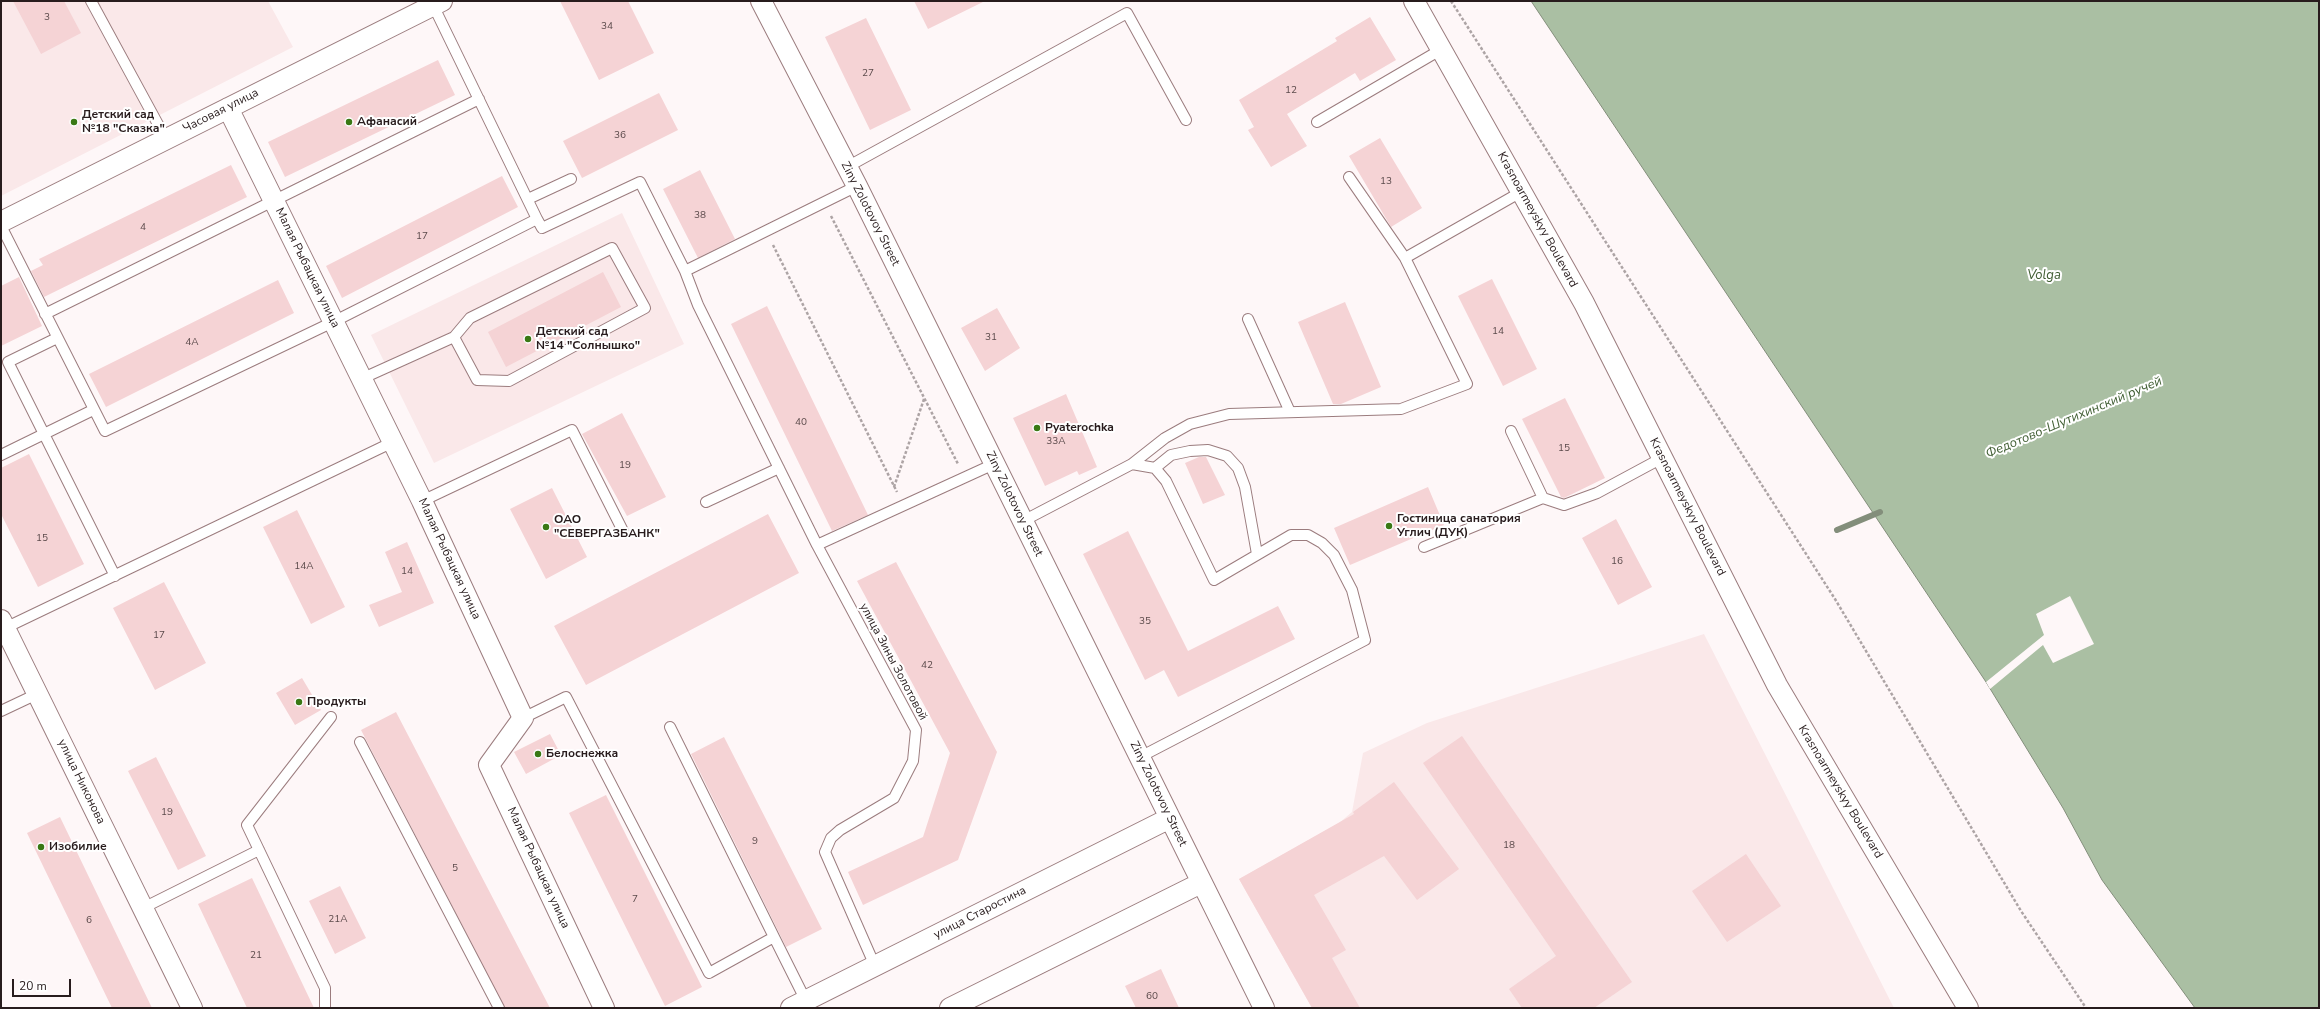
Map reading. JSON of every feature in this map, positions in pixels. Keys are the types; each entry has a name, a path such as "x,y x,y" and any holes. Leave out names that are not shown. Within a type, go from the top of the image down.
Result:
{"street":[{"name":"Ziny Zolotovoy Street","path":"761,1 857,186 1140,757 1201,884 1264,1008"},
{"name":"Krasnoarmeyskyy Boulevard","path":"1414,1 1584,304 1777,685 1968,1008"},
{"name":"Часовая улица","path":"1,222 437,3"},
{"name":"Малая Рыбацкая улица","path":"228,108 422,501 523,718 489,764 604,1008"},
{"name":"улица Никонова","path":"3,624 192,1008"},
{"name":"улица Старостина","path":"799,1004 1170,818"},
{"path":"950,1008 1201,884"}],"lane":[{"path":"91,1 166,139"},
{"path":"437,3 479,99 542,228 640,182 685,271 698,305 817,545 994,464"},
{"path":"847,167 1127,13 1186,120"},
{"path":"1317,122 1442,50"},
{"path":"45,314 479,99"},
{"path":"1023,521 1132,464 1165,438 1190,424 1229,414 1401,409 1468,384 1405,258 1349,176"},
{"path":"528,199 571,179"},
{"path":"685,271 857,186"},
{"path":"1405,258 1521,192"},
{"path":"1,226 93,410 105,431 333,322 537,219"},
{"path":"361,379 454,337 470,318 612,248 645,308 509,381 477,380 454,337"},
{"path":"1248,319 1290,412"},
{"path":"57,338 8,362 115,576"},
{"path":"1,455 93,410"},
{"path":"422,501 572,430 624,533"},
{"path":"1511,431 1543,498"},
{"path":"3,624 115,576 393,442"},
{"path":"1155,468 1171,455 1190,451 1208,450 1227,456 1238,468 1245,487 1257,554"},
{"path":"1424,547 1543,498 1564,505 1597,493 1662,458"},
{"path":"1132,464 1155,468 1166,481 1214,580 1291,535 1308,535 1322,543 1334,555 1352,590 1365,640 1140,757"},
{"path":"706,502 779,468"},
{"name":"улица Зины Золотовой","path":"817,545 916,730 913,761 894,798 840,830 831,838 825,852 875,966"},
{"path":"1,712 37,694"},
{"path":"523,718 566,697 709,973 774,937"},
{"path":"325,1008 325,988 247,826 331,717"},
{"path":"670,727 774,937 799,1004"},
{"path":"360,742 499,1008"},
{"path":"143,908 259,850"}],"path":[{"path":"1451,1 1835,599 2021,911 2086,1008"},
{"path":"824,203 965,477"},
{"path":"766,231 903,505"},
{"path":"894,487 924,399"}],"shaded area":[{"name":"Детский сад №18 \"Сказка\"","path":"1,1 268,1 293,47 1,196"},
{"name":"Детский сад №14 \"Солнышко\"","path":"622,213 684,344 434,463 371,335"},
{"path":"1704,634 1894,1008 1312,1008 1239,879 1339,823 1352,812 1363,753 1427,723"}],"water":[{"name":"Volga","path":"1531,1 2319,1 2319,1008 2195,1008 2102,880 2063,808 1986,682"}],"pier":[{"path":"2070,596 2094,644 2053,663 2043,645 1990,689 1986,682 2044,635 2036,614"}],"building":[{"path":"13,1 64,1 81,33 41,54"},
{"path":"560,1 628,1 654,53 599,80"},
{"path":"914,1 985,1 928,29"},
{"path":"1370,17 1396,60 1360,81 1355,73 1287,114 1307,146 1271,167 1248,130 1254,127 1239,100 1337,41 1335,38"},
{"path":"866,18 911,110 870,130 825,37"},
{"path":"438,60 455,95 285,177 268,142"},
{"path":"659,93 678,130 582,178 563,141"},
{"path":"1380,138 1422,208 1391,227 1349,156"},
{"path":"231,165 247,197 44,297 31,271 43,265 39,259"},
{"path":"700,170 735,239 698,258 663,189"},
{"path":"502,176 518,207 342,298 326,266"},
{"path":"603,272 621,307 506,367 488,332"},
{"path":"19,277 42,326 1,346 1,286"},
{"path":"1492,279 1537,369 1503,386 1458,296"},
{"path":"278,280 294,313 106,407 89,374"},
{"path":"1345,302 1381,387 1341,404 1333,404 1298,322"},
{"path":"767,306 868,515 832,531 731,324"},
{"path":"997,308 1020,348 985,371 961,328"},
{"path":"1066,394 1097,467 1079,475 1077,471 1045,486 1013,418"},
{"path":"1565,398 1605,478 1564,498 1561,497 1522,419"},
{"path":"622,413 666,497 627,516 582,434"},
{"path":"29,454 84,564 38,587 1,514 1,468"},
{"path":"1199,457 1206,457 1225,495 1203,504 1185,463"},
{"name":"Гостиница санатория Углич (ДУК)","path":"1428,487 1444,525 1350,565 1334,528"},
{"path":"552,488 587,557 546,579 510,509"},
{"path":"297,510 345,607 311,624 263,527"},
{"path":"768,514 799,573 586,685 554,626"},
{"path":"1616,519 1652,587 1618,605 1582,538"},
{"path":"1128,531 1188,651 1278,606 1295,639 1178,697 1164,670 1145,680 1083,554"},
{"path":"407,542 434,603 379,627 369,605 402,592 385,552"},
{"path":"896,562 997,752 958,860 863,905 848,872 923,837 950,753 857,581"},
{"path":"164,582 206,663 155,690 113,608"},
{"name":"Продукты","path":"302,678 321,710 295,725 276,693"},
{"path":"396,712 550,1008 505,1008 361,730"},
{"name":"Белоснежка","path":"550,734 561,755 526,774 514,752"},
{"path":"1462,736 1632,982 1594,1008 1522,1008 1509,989 1556,956 1423,763"},
{"path":"724,737 822,929 786,947 691,754"},
{"path":"156,757 206,856 178,870 128,771"},
{"path":"1394,782 1459,869 1417,900 1384,856 1314,895 1346,950 1332,958 1360,1008 1312,1008 1239,879 1354,814 1353,812"},
{"path":"606,795 702,987 665,1006 569,813"},
{"path":"60,817 152,1008 112,1008 27,833"},
{"path":"1746,854 1781,906 1727,942 1692,891"},
{"path":"252,878 314,1008 247,1008 198,904"},
{"path":"340,886 366,938 335,954 309,901"},
{"path":"1161,969 1179,1008 1136,1008 1125,986"}],"waterway":[{"name":"Федотово-Шутихинский ручей","path":"1837,530 1880,512"}],"place":[{"name":"Детский сад №18 \"Сказка\"","path":"74,122"},
{"name":"Афанасий","path":"349,122"},
{"name":"Детский сад №14 \"Солнышко\"","path":"528,339"},
{"name":"Pyaterochka","path":"1037,428"},
{"name":"Гостиница санатория Углич (ДУК)","path":"1389,526"},
{"name":"ОАО \"СЕВЕРГАЗБАНК\"","path":"546,527"},
{"name":"Продукты","path":"299,702"},
{"name":"Белоснежка","path":"538,754"},
{"name":"Изобилие","path":"41,847"}]}
